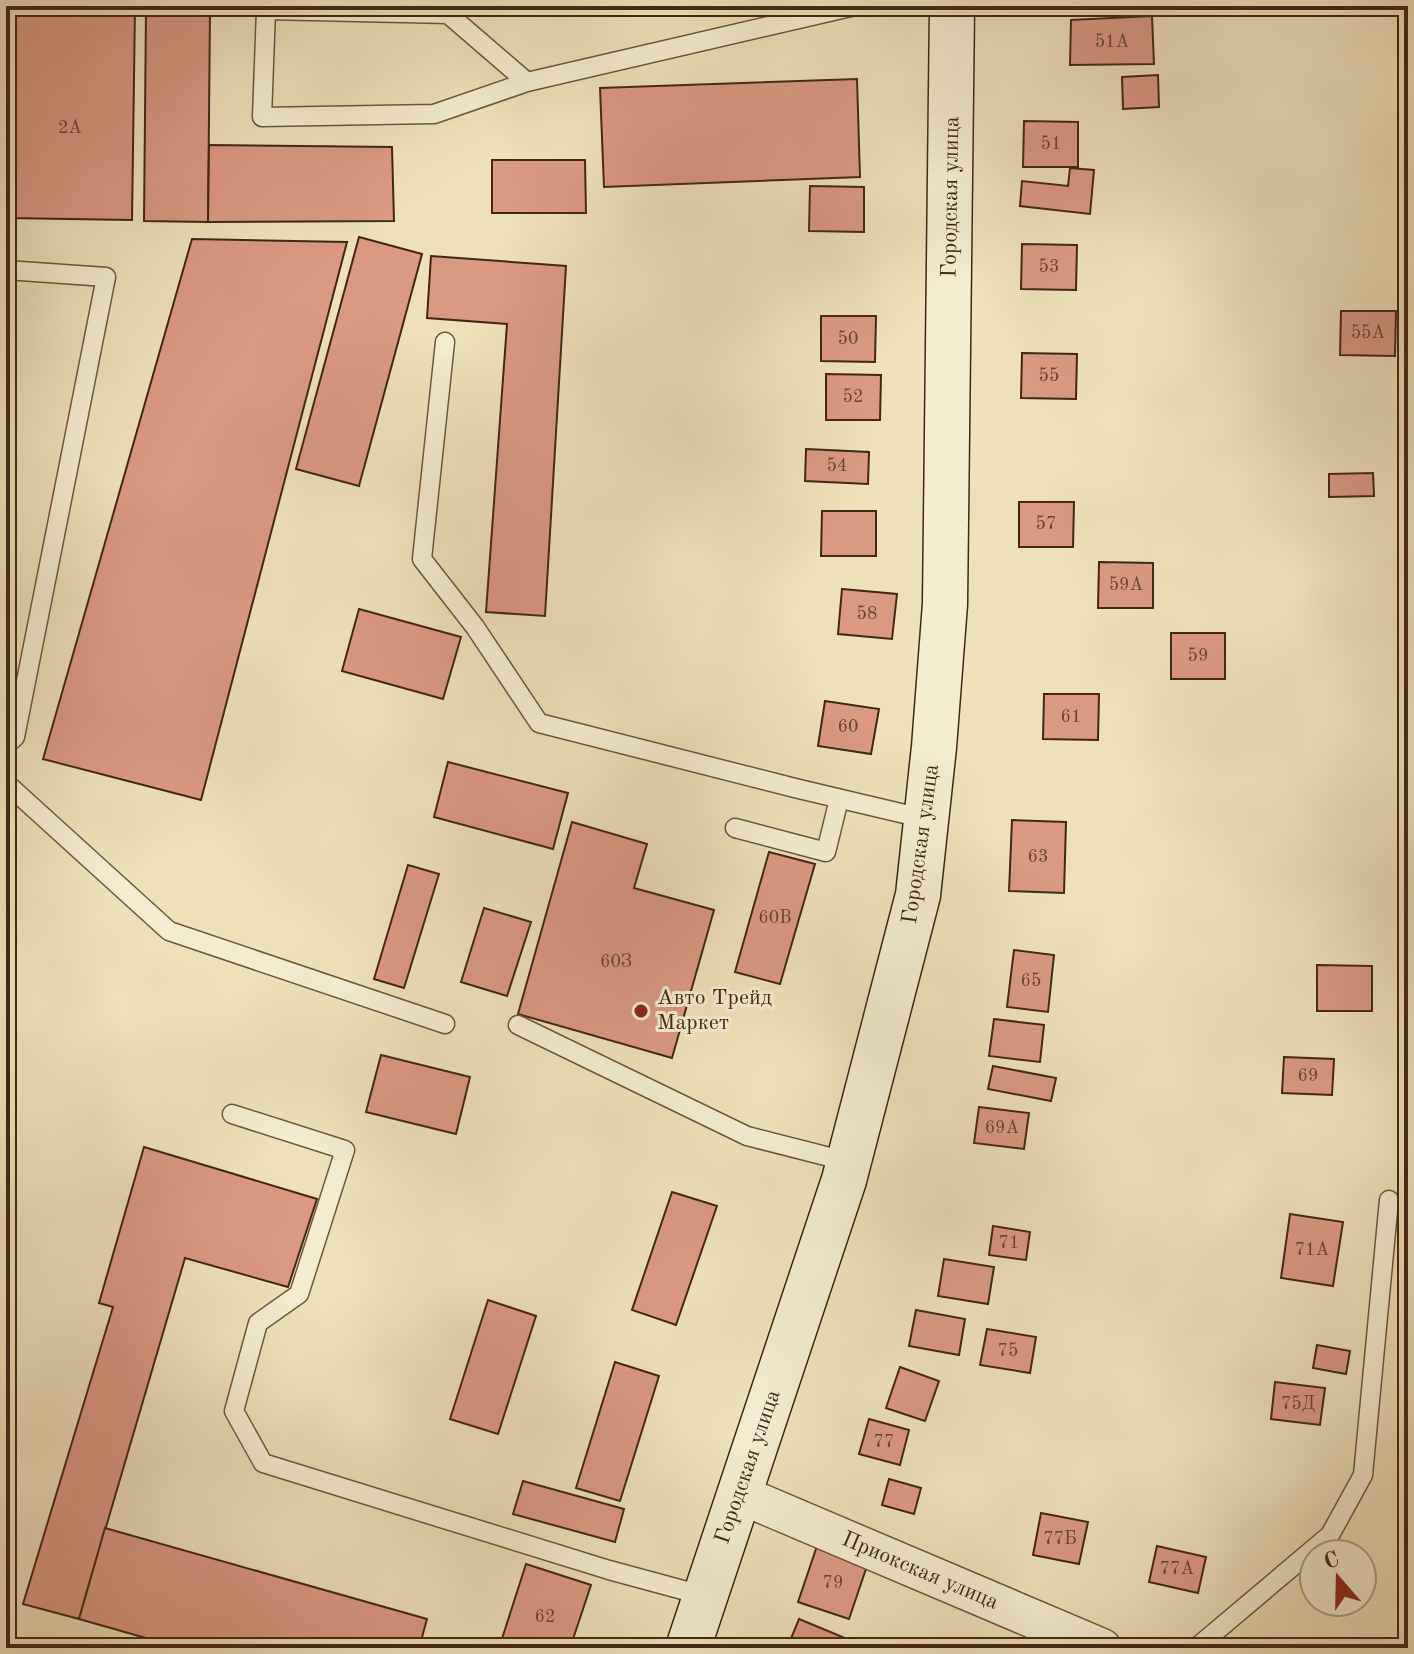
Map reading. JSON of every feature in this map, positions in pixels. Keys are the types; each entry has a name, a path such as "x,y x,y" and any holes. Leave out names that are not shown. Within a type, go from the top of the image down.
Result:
{"main road":[{"name":"Городская улица","path":"688,1648 849,1162 918,895 945,604 952,6"}],"street":[{"name":"Приокская улица","path":"739,1494 1055,1639 1102,1648"}],"lane":[{"path":"527,82 448,14 266,10 262,117 434,114 527,82 855,6"},
{"path":"6,270 106,277 18,724 15,737 6,745"},
{"path":"445,342 422,559 475,627 539,723 926,819"},
{"path":"6,783 169,931 445,1024"},
{"path":"735,828 826,852 839,799"},
{"path":"518,1025 747,1136 849,1162"},
{"path":"232,1114 345,1150 299,1294 258,1323 234,1411 263,1463 609,1570 705,1596"},
{"path":"1196,1648 1330,1535 1363,1475 1389,1200"}],"building":[{"path":"7,6 135,6 132,220 6,218"},
{"path":"1037,6 1081,6 1081,10 1037,11"},
{"path":"146,11 210,11 208,222 144,221"},
{"path":"1152,16 1154,64 1070,65 1071,20"},
{"path":"1158,75 1159,107 1123,109 1122,77"},
{"path":"857,79 860,177 604,187 600,88"},
{"path":"1024,121 1078,122 1078,167 1023,167"},
{"path":"209,145 392,147 394,221 208,222"},
{"path":"492,160 585,160 586,213 492,213"},
{"path":"1070,168 1094,170 1090,214 1020,206 1022,181 1068,186"},
{"path":"810,186 864,187 864,232 809,231"},
{"path":"359,237 422,254 359,486 296,469"},
{"path":"192,239 347,242 201,800 43,759"},
{"path":"1022,244 1077,245 1076,290 1021,289"},
{"path":"431,256 566,266 545,616 486,612 507,324 427,318"},
{"path":"1341,311 1396,311 1395,356 1340,355"},
{"path":"821,316 876,316 875,362 821,361"},
{"path":"1022,353 1077,354 1076,399 1021,398"},
{"path":"826,374 881,375 880,420 826,420"},
{"path":"806,449 869,452 868,484 805,481"},
{"path":"1373,473 1374,496 1329,497 1329,474"},
{"path":"1019,502 1074,502 1073,547 1019,547"},
{"path":"822,511 876,511 876,556 821,556"},
{"path":"1099,562 1153,563 1153,608 1098,608"},
{"path":"842,589 897,594 892,639 838,634"},
{"path":"359,609 461,637 443,699 342,671"},
{"path":"1171,633 1225,633 1225,679 1171,679"},
{"path":"1044,694 1099,694 1098,740 1043,739"},
{"path":"825,701 879,709 871,754 818,746"},
{"path":"448,762 568,793 553,849 434,817"},
{"path":"1012,820 1066,822 1064,893 1009,891"},
{"path":"572,822 647,844 634,888 714,910 672,1058 518,1014"},
{"path":"769,852 815,864 780,984 735,972"},
{"path":"408,865 439,874 404,988 374,979"},
{"path":"484,908 531,922 507,996 461,982"},
{"path":"1014,950 1054,955 1048,1012 1007,1007"},
{"path":"1317,965 1372,966 1372,1011 1317,1011"},
{"path":"994,1019 1044,1025 1040,1062 989,1056"},
{"path":"381,1055 470,1077 456,1134 366,1112"},
{"path":"1284,1057 1334,1059 1332,1095 1282,1093"},
{"path":"993,1066 1056,1078 1051,1101 988,1089"},
{"path":"979,1107 1029,1113 1024,1149 974,1143"},
{"path":"144,1147 317,1199 288,1287 185,1258 79,1619 23,1604 113,1307 99,1303"},
{"path":"672,1192 717,1206 676,1325 632,1310"},
{"path":"1290,1214 1343,1222 1333,1286 1281,1278"},
{"path":"993,1226 1030,1232 1026,1260 989,1255"},
{"path":"944,1259 994,1267 988,1304 938,1296"},
{"path":"488,1300 536,1316 498,1434 450,1419"},
{"path":"916,1310 965,1319 959,1355 909,1346"},
{"path":"987,1329 1036,1337 1030,1373 980,1365"},
{"path":"1317,1345 1350,1351 1346,1374 1313,1368"},
{"path":"615,1362 659,1376 620,1501 576,1488"},
{"path":"900,1367 939,1381 925,1421 886,1408"},
{"path":"1275,1382 1325,1388 1320,1425 1271,1419"},
{"path":"869,1419 909,1430 900,1465 859,1454"},
{"path":"889,1479 921,1488 914,1514 882,1505"},
{"path":"523,1481 624,1509 615,1542 513,1514"},
{"path":"1041,1513 1088,1522 1079,1564 1033,1555"},
{"path":"105,1528 427,1619 419,1648 181,1648 79,1619"},
{"path":"817,1546 868,1563 849,1619 798,1602"},
{"path":"1157,1546 1206,1557 1198,1593 1149,1582"},
{"path":"526,1564 591,1585 570,1648 499,1648"},
{"path":"799,1619 845,1638 841,1648 787,1648"}],"place":[{"name":"Авто Трейд Маркет","path":"641,1011"}]}
